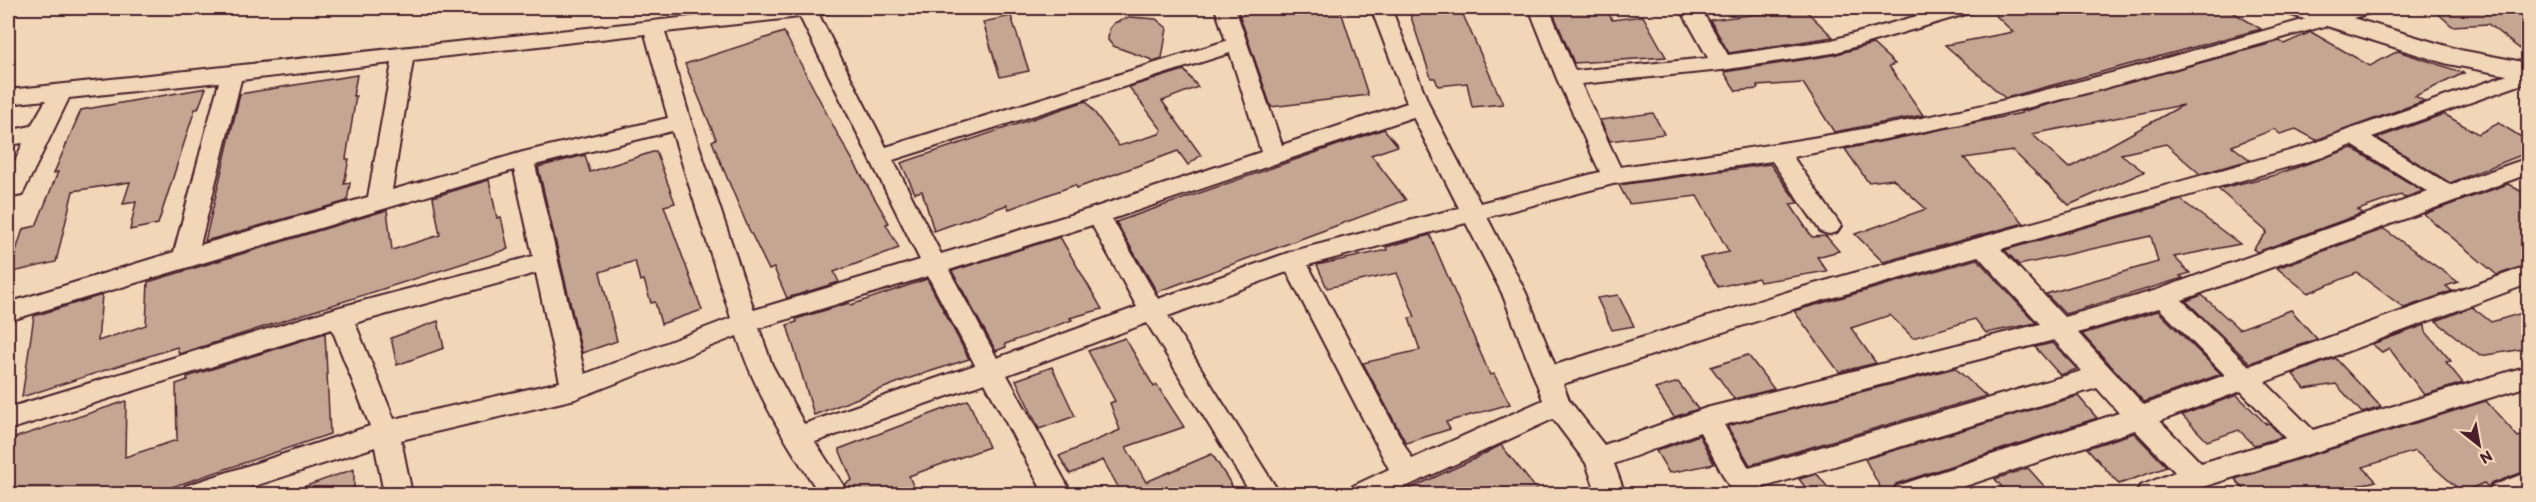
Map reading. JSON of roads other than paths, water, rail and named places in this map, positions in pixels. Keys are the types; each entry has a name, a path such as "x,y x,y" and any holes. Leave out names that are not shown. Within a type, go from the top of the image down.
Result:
{"street":[{"path":"8,97 63,89 232,74 815,8 881,156 934,265 1058,495"},
{"path":"1225,8 1274,156"},
{"path":"1381,8 1419,107 1471,213 1514,293 1558,405 1598,458 1611,495"},
{"path":"1539,8 1568,79 1613,176"},
{"path":"1690,8 1722,63"},
{"path":"1568,79 1722,63 1833,46 1966,8"},
{"path":"2294,8 2457,58 2529,73"},
{"path":"797,437 992,370 1293,261 1613,176 1778,152 1961,117 2087,86 2367,8"},
{"path":"652,26 680,122 759,366 797,437 835,495"},
{"path":"881,156 1237,44"},
{"path":"380,201 404,54"},
{"path":"1548,378 1800,297 2315,152 2353,136 2529,73"},
{"path":"185,258 232,74"},
{"path":"10,196 39,132 63,89"},
{"path":"195,495 386,432 575,389 744,323 1098,214 1419,107"},
{"path":"8,312 523,160 680,122"},
{"path":"8,138 39,132"},
{"path":"2353,136 2448,194"},
{"path":"1778,152 1829,226"},
{"path":"523,160 548,261 575,389"},
{"path":"1598,458 1706,419 2061,328 2164,297 2529,166"},
{"path":"1098,214 1152,311 1266,495"},
{"path":"1982,244 2061,328 2138,418 2196,476"},
{"path":"8,419 340,317 548,261"},
{"path":"1293,261 1406,475"},
{"path":"1907,495 2138,418 2529,275"},
{"path":"2164,297 2309,443"},
{"path":"340,317 386,432 398,495"},
{"path":"1706,419 1746,488 2102,376"},
{"path":"2150,495 2196,476 2529,376"},
{"path":"1364,495 1558,405"},
{"path":"2502,495 2529,484"}]}
